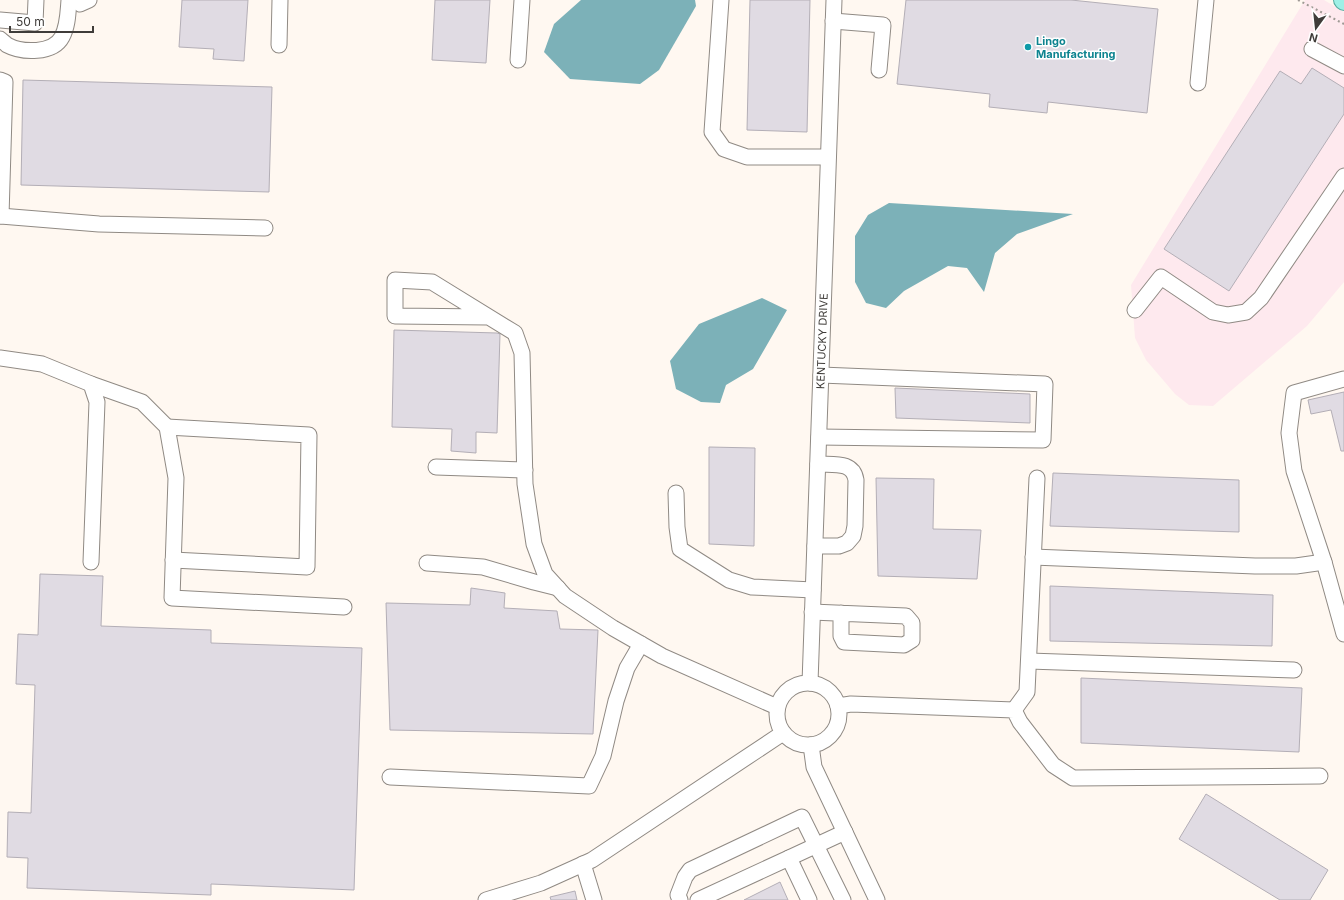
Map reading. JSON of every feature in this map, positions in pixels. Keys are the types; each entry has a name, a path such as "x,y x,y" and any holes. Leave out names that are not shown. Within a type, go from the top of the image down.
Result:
{"street":[{"path":"0,20 35,23 36,0"},
{"path":"278,45 280,0"},
{"path":"518,60 522,0"},
{"path":"721,0 712,132 724,149 747,157 828,157"},
{"name":"KENTUCKY DRIVE","path":"810,683 834,0"},
{"path":"1198,83 1206,0"},
{"path":"0,39 7,45 24,49 47,49 62,39 79,1"},
{"path":"833,21 883,25 879,70"},
{"path":"1312,49 1344,66"},
{"path":"0,80 5,82 0,216 99,224 265,228"},
{"path":"1135,310 1161,278 1213,312 1228,315 1246,312 1261,298 1344,176"},
{"path":"488,317 395,316 395,280 432,282 515,333 522,353 525,484 534,544 545,574 565,596 613,628 662,656 777,707"},
{"path":"0,358 42,364 91,384 142,402 167,427 176,478 172,598 344,607"},
{"path":"819,437 1043,440 1045,392 1045,384 821,375"},
{"path":"1344,379 1294,393 1289,433 1294,471 1324,562 1344,634"},
{"path":"91,384 97,402 91,562"},
{"path":"167,427 309,434 307,567 173,560"},
{"path":"815,546 839,546 847,543 854,536 855,526 855,473 851,469 842,465 818,464"},
{"path":"436,467 525,470"},
{"path":"1014,710 1027,692 1037,478"},
{"path":"676,493 677,527 680,549 729,580 752,587 813,590"},
{"path":"1033,557 1255,566 1296,566 1324,562"},
{"path":"427,563 483,567 558,588"},
{"path":"812,612 842,613 906,616 912,623 912,640 904,645 844,642 841,636 842,613"},
{"path":"390,776 589,786 603,756 616,701 627,668 641,644"},
{"path":"1028,661 1294,670"},
{"path":"810,683 822,686 832,694 838,706 839,717 836,727 830,736 822,742 811,745 801,744 791,740 783,733 778,725 776,716 777,707 781,697 789,689 799,684 810,683"},
{"path":"838,706 851,704 1014,710"},
{"path":"1014,710 1020,722 1053,765 1073,778 1320,776"},
{"path":"486,900 541,883 592,860 783,733"},
{"path":"811,745 814,767 877,900"},
{"path":"680,900 678,895 684,877 690,870 802,817 843,900"},
{"path":"698,900 845,832"},
{"path":"789,858 809,900"},
{"path":"583,864 594,900"}],"path":[{"path":"1298,0 1344,24"}],"shaded area":[{"path":"1305,0 1324,0 1344,12 1344,282 1307,326 1213,406 1189,405 1175,394 1146,360 1135,338 1131,285"}],"water":[{"path":"581,0 695,0 696,6 659,70 640,84 570,79 544,52 554,24"},
{"path":"889,203 1073,214 1017,234 995,253 984,292 967,268 948,266 904,291 886,308 866,303 855,282 855,236 868,215"},
{"path":"762,298 787,310 753,369 726,385 720,403 701,402 676,389 670,361 699,324"}],"building":[{"path":"182,0 248,0 244,61 213,59 214,49 179,47"},
{"path":"435,0 490,0 486,63 432,60"},
{"path":"750,0 810,0 807,132 747,130"},
{"name":"Lingo Manufacturing","path":"906,0 1071,0 1158,9 1147,113 1048,102 1047,113 989,107 990,94 897,84"},
{"path":"1312,68 1344,88 1344,114 1229,291 1164,249 1280,71 1301,84"},
{"path":"23,80 272,87 269,192 21,185"},
{"path":"394,330 500,334 497,433 476,432 476,453 451,451 452,429 392,427"},
{"path":"895,388 1030,394 1030,423 896,418"},
{"path":"1344,392 1344,451 1341,451 1331,410 1311,414 1308,400"},
{"path":"709,447 755,448 754,546 709,544"},
{"path":"1053,473 1239,480 1239,532 1050,526"},
{"path":"876,478 934,479 933,529 981,530 977,579 878,576"},
{"path":"40,574 103,576 101,626 211,630 211,643 362,648 354,890 211,884 211,895 27,888 28,858 7,857 8,812 31,813 35,685 16,684 18,634 38,635"},
{"path":"1050,586 1273,595 1272,646 1050,641"},
{"path":"471,588 505,593 504,608 557,611 560,629 598,630 593,734 390,730 386,603 470,605"},
{"path":"1081,678 1302,688 1299,752 1081,743"},
{"path":"1206,794 1328,870 1310,900 1280,900 1179,839"},
{"path":"780,882 788,900 744,900"},
{"path":"575,891 577,900 551,900 550,897"}],"place":[{"name":"Lingo Manufacturing","path":"1028,47"}]}
